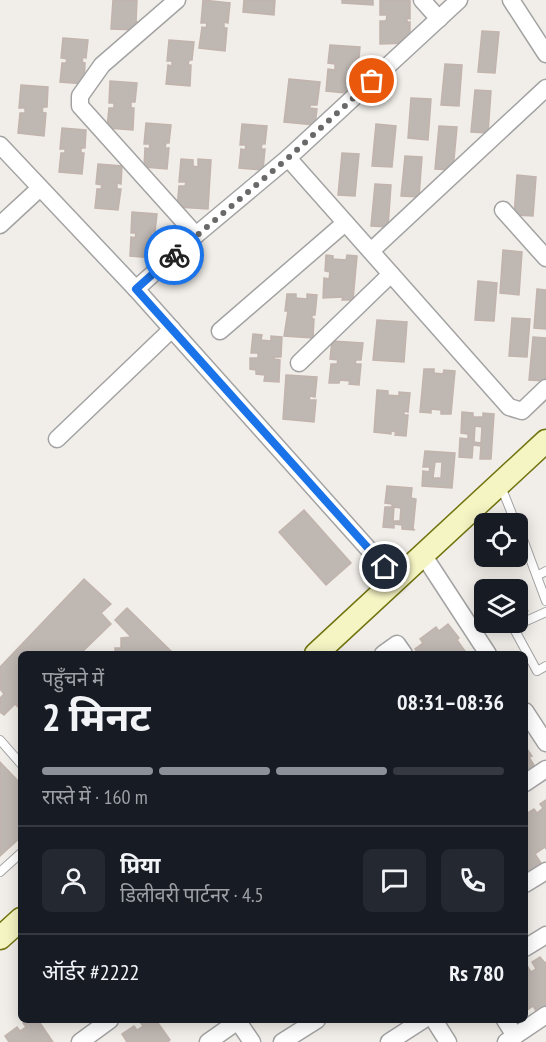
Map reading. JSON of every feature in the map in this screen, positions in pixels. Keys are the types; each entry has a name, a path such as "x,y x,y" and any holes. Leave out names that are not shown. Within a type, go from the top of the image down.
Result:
{"street":[{"path":"177,0 102,65 80,96 80,106 196,235"},
{"path":"422,0 439,19"},
{"path":"136,289 288,158 459,0"},
{"path":"511,0 546,54"},
{"path":"370,251 546,88"},
{"path":"0,145 136,289 397,581"},
{"path":"288,158 509,407 522,411 546,388"},
{"path":"0,225 40,188"},
{"path":"503,210 546,258"},
{"path":"220,331 345,223"},
{"path":"299,363 391,274"},
{"path":"57,439 172,329"},
{"path":"319,651 546,441"},
{"path":"424,556 486,651"},
{"path":"387,651 397,644 402,651"},
{"path":"528,716 546,743"},
{"path":"528,781 546,769"},
{"path":"528,882 546,871"},
{"path":"0,938 18,923"},
{"path":"528,946 546,935"},
{"path":"506,1023 511,1039 546,1015"},
{"path":"80,1042 106,1023"},
{"path":"208,1042 235,1023"},
{"path":"239,1023 252,1042"},
{"path":"282,1042 312,1023"},
{"path":"388,1042 418,1023"},
{"path":"436,1023 448,1042"}],"lane":[{"path":"500,484 512,513"},
{"path":"528,553 546,601"},
{"path":"537,576 546,571"},
{"path":"526,651 513,627 546,612"},
{"path":"528,654 537,671 546,666"},
{"path":"0,740 18,761"},
{"path":"0,872 18,856"}],"building":[{"path":"113,0 137,0 136,22 142,22 142,30 111,29"},
{"path":"203,0 230,3 228,23 224,22 224,28 227,28 225,51 199,48 202,27 206,28 207,23 201,23"},
{"path":"244,0 275,0 274,15 243,12"},
{"path":"342,0 373,0 373,5 342,3"},
{"path":"380,0 410,0 410,19 407,18 407,22 410,22 410,43 380,44 380,21 386,21 387,15 380,15"},
{"path":"482,31 499,32 495,73 478,72"},
{"path":"63,38 88,40 86,58 83,57 82,62 85,63 84,84 60,82 62,63 66,63 67,59 61,58"},
{"path":"169,40 194,42 192,60 189,60 188,65 191,65 190,86 166,84 168,65 172,66 172,61 167,61"},
{"path":"330,45 360,47 358,68 352,68 352,71 358,71 355,94 326,91 328,69 335,70 335,64 328,63"},
{"path":"445,64 462,65 459,106 441,105"},
{"path":"289,79 320,82 317,105 310,105 310,108 317,109 315,125 284,122"},
{"path":"110,81 137,83 135,102 131,102 131,108 134,108 133,130 107,128 109,108 114,108 114,103 109,103"},
{"path":"21,85 48,87 47,107 43,107 42,112 46,113 44,136 18,133 20,113 25,113 25,108 19,108"},
{"path":"475,90 491,91 488,133 471,132"},
{"path":"411,98 431,99 428,140 408,138"},
{"path":"146,123 171,125 169,143 166,143 165,148 169,148 167,169 144,167 145,148 149,149 150,144 144,144"},
{"path":"242,124 267,126 265,144 262,144 261,149 265,149 263,170 239,168 241,149 245,150 246,145 240,145"},
{"path":"376,124 396,126 392,167 372,166"},
{"path":"439,126 457,127 453,170 435,169"},
{"path":"62,128 86,130 85,148 81,148 81,153 84,153 82,174 59,172 61,153 65,153 65,149 60,149"},
{"path":"342,153 359,154 355,196 338,195"},
{"path":"405,156 422,157 419,197 401,196"},
{"path":"181,159 193,160 193,166 198,167 198,159 211,160 208,209 177,207 179,186 185,186 186,182 179,182"},
{"path":"98,164 122,166 121,184 117,183 117,189 121,189 118,210 95,208 97,189 101,189 102,185 96,184"},
{"path":"517,175 536,177 533,216 514,215"},
{"path":"375,184 391,185 388,227 371,226"},
{"path":"132,212 157,214 155,232 152,232 151,237 155,238 153,258 130,256 131,237 135,238 136,233 131,233"},
{"path":"503,250 522,252 519,295 500,293"},
{"path":"326,255 333,256 333,259 346,260 347,255 357,256 353,300 342,300 343,297 323,298 324,278 329,279 330,272 325,271"},
{"path":"478,281 497,283 494,321 475,320"},
{"path":"537,289 546,290 546,329 534,328"},
{"path":"287,294 296,294 296,298 307,299 307,294 317,295 315,315 312,315 314,319 313,338 284,336 288,311 285,311"},
{"path":"512,318 530,319 527,357 509,356"},
{"path":"377,320 407,322 404,362 373,360"},
{"path":"253,334 262,335 261,340 271,341 271,336 282,337 281,357 274,357 280,360 279,382 264,381 265,375 256,374 256,370 250,369 250,358 258,358 258,353 251,353"},
{"path":"533,337 546,338 546,381 529,380"},
{"path":"332,341 363,343 361,360 356,360 355,364 361,364 359,385 340,380 339,383 329,383 331,364 337,364 338,360 330,359"},
{"path":"424,369 434,369 434,373 443,374 444,370 455,371 451,414 441,414 441,410 431,409 431,413 420,412"},
{"path":"286,375 317,377 315,397 310,396 309,400 316,400 314,422 283,419"},
{"path":"377,390 388,391 388,395 399,396 399,392 410,393 408,412 404,411 404,415 408,415 406,436 395,435 396,432 391,431 391,434 374,432"},
{"path":"462,412 473,413 473,417 483,417 483,413 494,414 491,459 480,459 481,446 473,445 472,458 459,457 460,438 468,439 468,434 461,433","holes":["475,426 482,427 481,443 474,442"]},
{"path":"425,451 455,453 452,488 422,486 423,471 429,472 430,467 423,467","holes":["435,462 442,462 441,478 433,478"]},
{"path":"387,486 412,488 411,498 416,499 413,529 415,530 402,529 402,525 394,524 394,528 383,527 385,507 392,507 392,504 385,503","holes":["394,507 401,508 400,521 393,521"]},
{"path":"304,510 351,563 326,585 279,532"},
{"path":"84,579 111,604 101,613 111,624 83,651 18,651 18,707 15,704 4,715 0,712 0,698 4,694 0,689 0,667"},
{"path":"127,608 171,651 115,651 115,648 121,648 121,638 131,637 115,620"},
{"path":"448,624 459,638 457,640 465,651 416,651 415,649 423,643 420,639 436,627 439,631"},
{"path":"528,750 532,756 529,757 537,770 528,777"},
{"path":"0,762 18,781 18,840 0,856"},
{"path":"546,800 546,849 545,847 535,854 541,863 530,871 534,876 528,880 528,813 534,809 537,813 543,808 540,804"},
{"path":"540,957 546,962 546,1013 544,1014 540,1008 536,1011 533,1006 528,1010 528,967 531,972 536,969 532,962"},
{"path":"23,1023 40,1023 53,1042 9,1042 5,1036 17,1027 20,1031 26,1027"},
{"path":"141,1023 158,1023 170,1040 168,1042 127,1042 122,1034 134,1026 137,1030 143,1026"}],"way so far":[{"path":"174,255 288,158 372,81"}],"route":[{"path":"174,255 136,289 385,567"}]}
